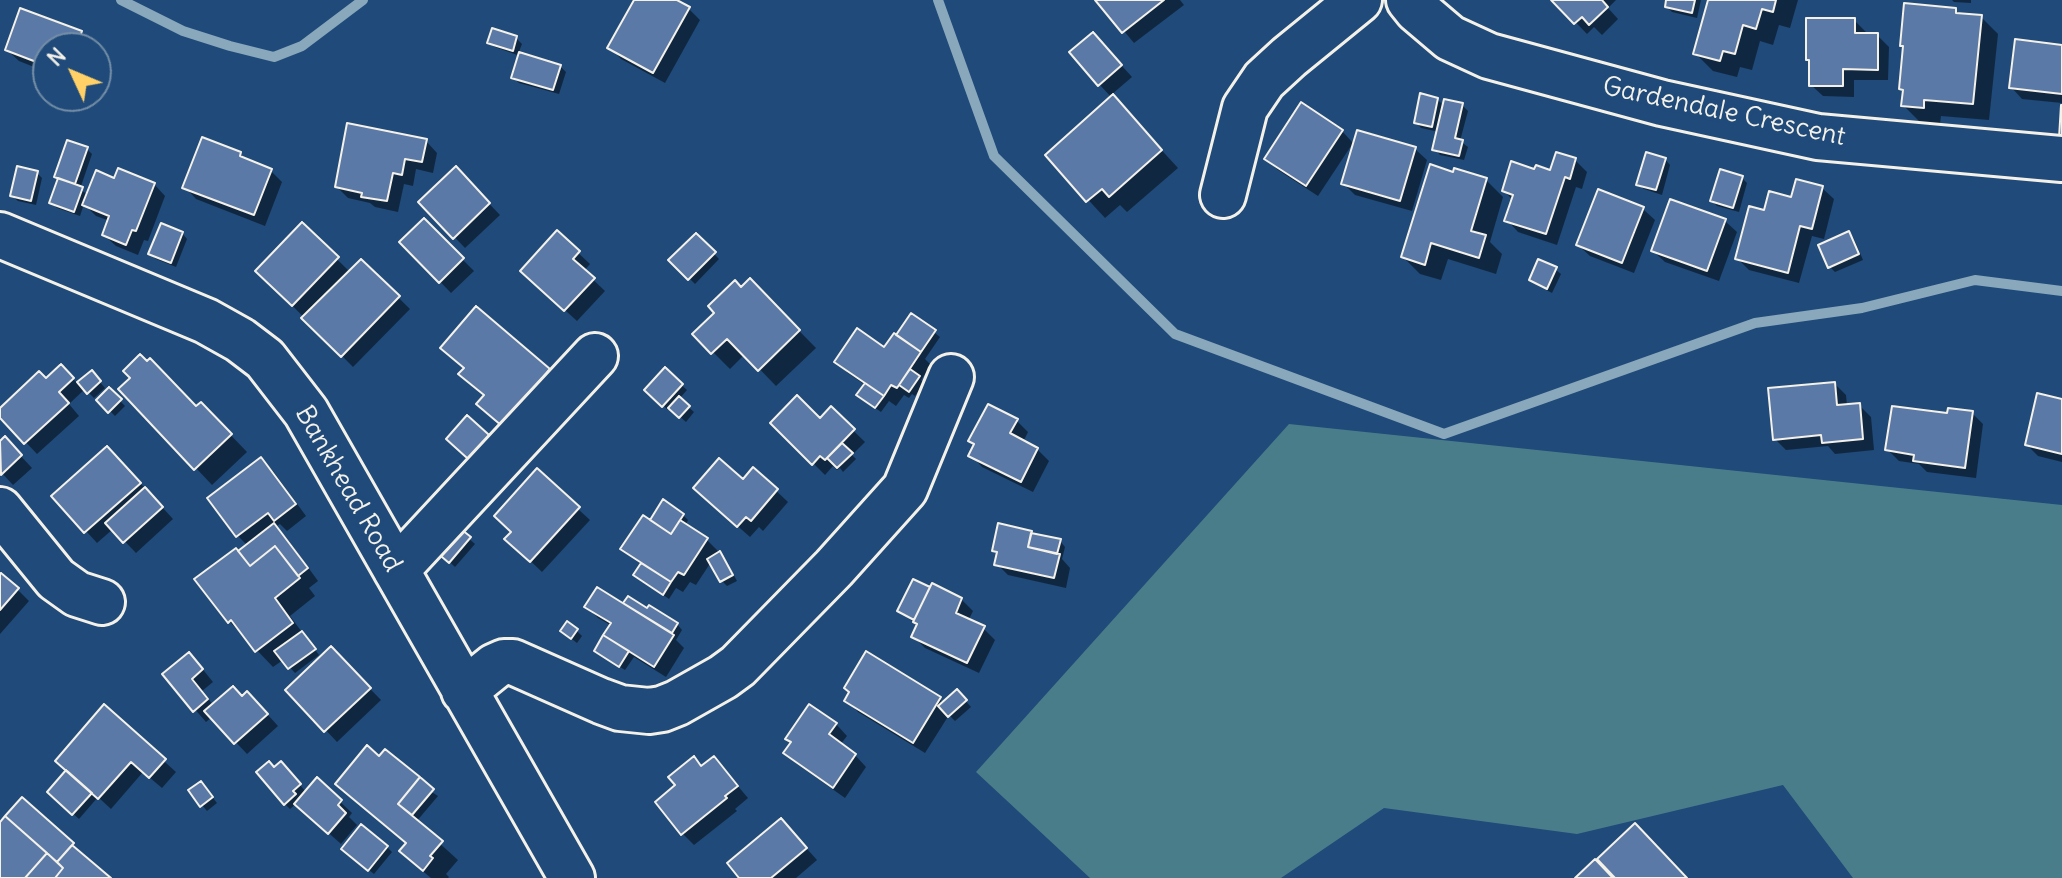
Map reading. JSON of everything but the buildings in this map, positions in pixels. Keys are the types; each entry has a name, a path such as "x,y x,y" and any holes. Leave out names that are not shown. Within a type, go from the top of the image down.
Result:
{"street":[{"path":"1223,195 1245,108 1264,80 1359,0"},
{"name":"Gardendale Crescent","path":"1409,0 1450,38 1489,56 1662,103 1818,137 2062,159"},
{"name":"Bankhead Road","path":"0,235 206,321 240,340 265,359 306,412 572,878"},
{"path":"396,570 595,356"},
{"path":"464,691 495,666 513,662 620,708 649,711 677,703 723,677 738,666 834,568 905,489 951,377"},
{"path":"0,510 56,579 77,594 102,602"}],"green space":[{"path":"1289,424 2062,505 2062,878 1853,878 1783,785 1577,834 1384,808 1281,878 1090,878 976,772"}],"waterway":[{"path":"121,0 183,31 274,57 302,46 363,0"},
{"path":"938,0 994,156 1175,334 1444,434 1755,323 1862,308 1975,280 2062,291"}]}
